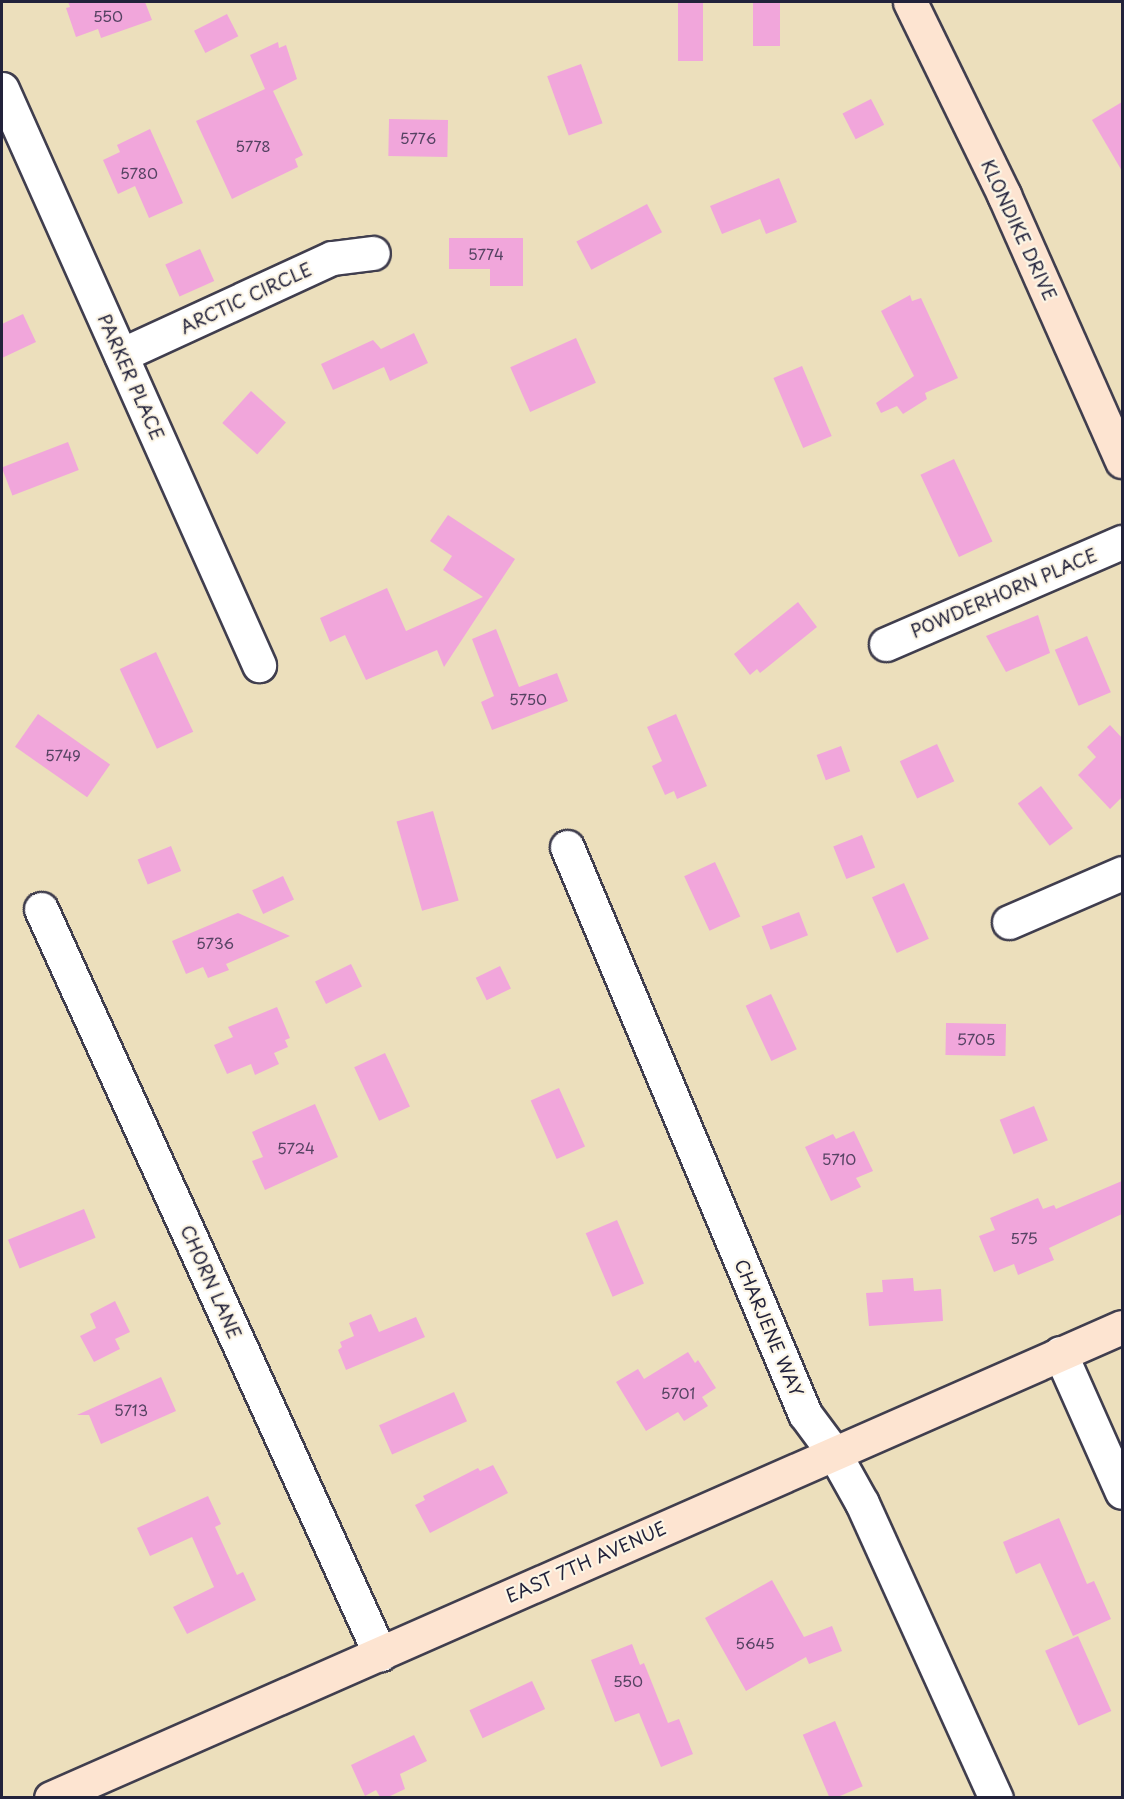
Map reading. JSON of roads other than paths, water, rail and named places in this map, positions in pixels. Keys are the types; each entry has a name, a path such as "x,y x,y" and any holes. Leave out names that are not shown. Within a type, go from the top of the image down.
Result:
{"main road":[{"name":"KLONDIKE DRIVE","path":"910,2 1004,195 1122,461"},
{"name":"EAST 7TH AVENUE","path":"60,1796 1122,1327"}],"street":[{"name":"PARKER PLACE","path":"2,89 259,665"},
{"name":"ARCTIC CIRCLE","path":"121,355 332,258 373,252"},
{"name":"POWDERHORN PLACE","path":"886,644 1122,542"},
{"name":"CHARJENE WAY","path":"567,846 806,1414 834,1453 862,1503 996,1797"},
{"path":"1009,922 1122,873"},
{"name":"CHORN LANE","path":"41,909 380,1654"},
{"path":"1060,1353 1122,1492"}]}
